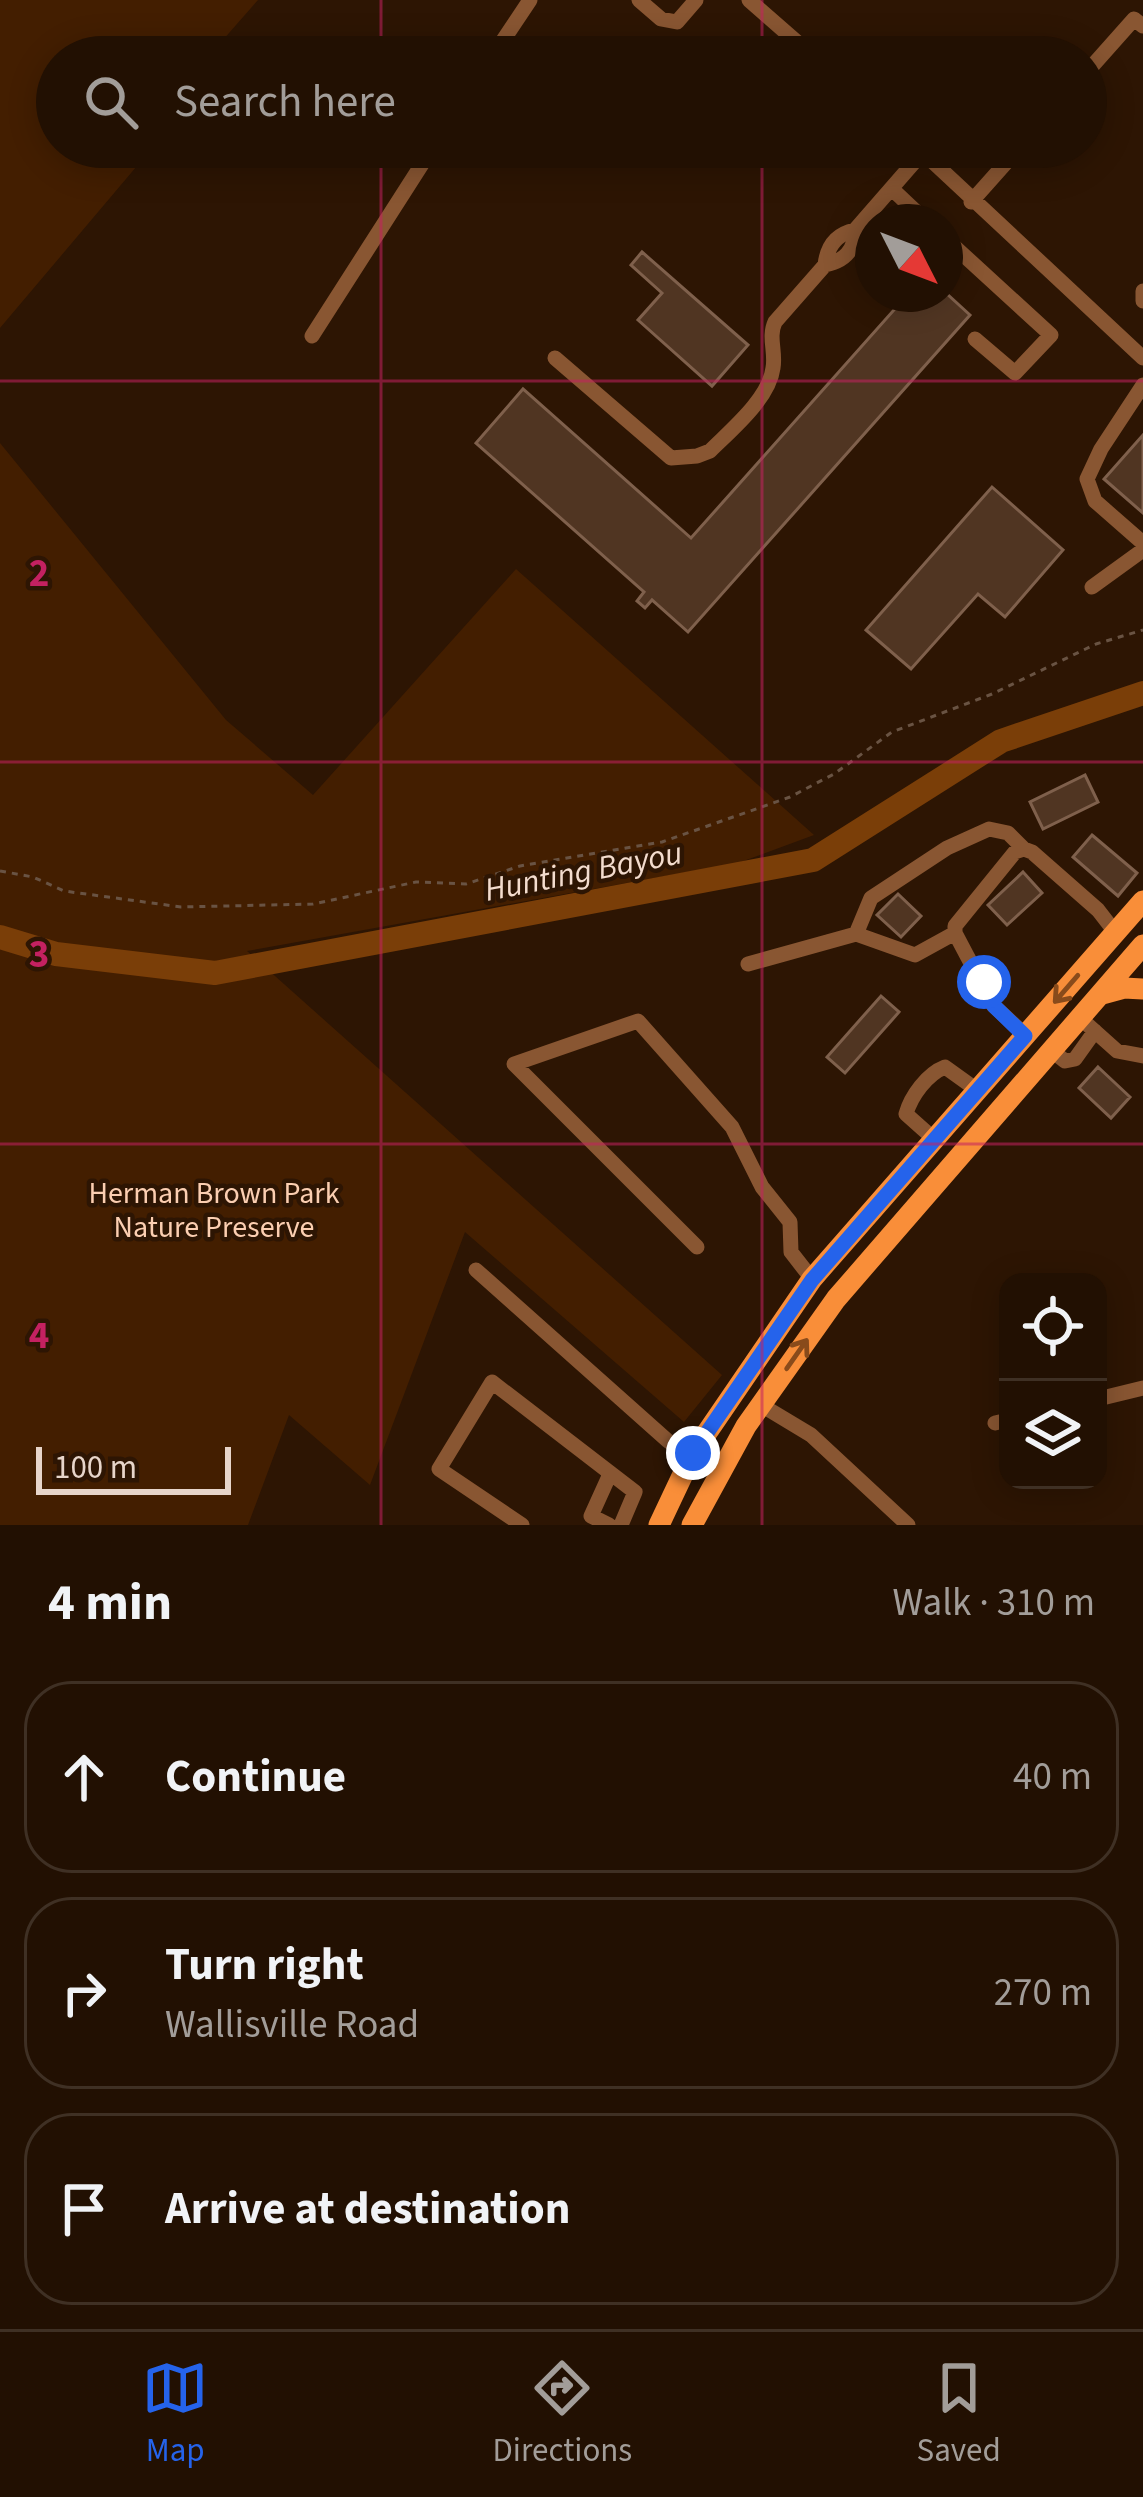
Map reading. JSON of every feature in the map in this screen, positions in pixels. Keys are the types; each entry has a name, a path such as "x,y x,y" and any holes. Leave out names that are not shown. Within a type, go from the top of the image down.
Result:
{"main road":[{"path":"659,1525 691,1456 812,1280 1143,901"},
{"path":"1115,932 1143,931"},
{"path":"669,1503 696,1521 761,1405 836,1300 1052,1050 1087,1025 1101,994 1143,945"},
{"path":"1101,994 1143,989"},
{"path":"982,1085 1009,1099"},
{"path":"812,1280 836,1300"},
{"path":"736,1390 761,1405"}],"street":[{"path":"507,36 530,0"},
{"path":"639,0 661,19 677,22 696,0"},
{"path":"749,0 790,36"},
{"path":"1107,49 1134,19 1143,26"},
{"path":"312,336 420,168"},
{"path":"555,358 671,458 697,457 710,451 768,386 775,322 825,265 827,250 841,235 855,230 907,168"},
{"path":"938,168 1143,358"},
{"path":"971,202 1001,168"},
{"path":"892,189 908,204"},
{"path":"963,254 1051,334 1015,373 975,339"},
{"path":"1143,291 1143,301"},
{"path":"1092,587 1143,546 1095,501 1087,479 1143,385"},
{"path":"748,964 856,934 872,898 947,848 989,829 1008,832 1098,910 1115,932"},
{"path":"1024,849 1015,852 955,926 955,933 994,1006 1025,1036"},
{"path":"856,934 915,955 955,933"},
{"path":"697,1246 514,1064 638,1021 732,1127 762,1187 790,1222 791,1252 812,1280"},
{"path":"1087,1025 1117,1051 1143,1056"},
{"path":"934,1139 906,1114 909,1101 945,1067 982,1085"},
{"path":"476,1270 668,1441 691,1456"},
{"path":"522,1525 439,1469 492,1382 635,1492 621,1525"},
{"path":"1107,1397 1143,1388"},
{"path":"761,1405 811,1435 908,1525"},
{"path":"609,1525 591,1516 610,1474"}],"path":[{"path":"0,871 33,877 64,891 181,907 313,904 416,882 466,884 550,860 662,842 790,796 892,733 992,694 1096,644 1143,630"}],"green space":[{"path":"0,0 258,0 226,36 36,36 36,168 135,168 0,328"},
{"name":"Herman Brown Park Nature Preserve","path":"0,443 226,720 313,795 516,569 814,835 738,863 247,951 722,1375 684,1422 465,1232 370,1485 289,1415 248,1525 0,1525"}],"building":[{"path":"642,252 748,345 712,386 638,320 662,293 631,265"},
{"path":"963,309 970,315 688,632 652,600 645,608 637,601 644,592 476,443 523,389 691,538 892,312"},
{"path":"1143,435 1143,513 1104,479"},
{"path":"992,487 1063,550 1005,617 978,594 911,669 866,630"},
{"path":"1085,775 1098,802 1043,829 1030,802"},
{"path":"1092,835 1137,873 1118,896 1073,857"},
{"path":"1023,872 1042,893 1007,925 988,905"},
{"path":"898,894 921,916 901,937 877,915"},
{"path":"881,996 899,1012 845,1073 827,1057"},
{"path":"1098,1067 1130,1097 1111,1118 1079,1088"}],"waterway":[{"name":"Hunting Bayou","path":"0,937 56,954 215,973 813,860 1001,741 1143,693"}],"route":[{"path":"693,1453 812,1280 1025,1036 994,1006 984,982"}]}
